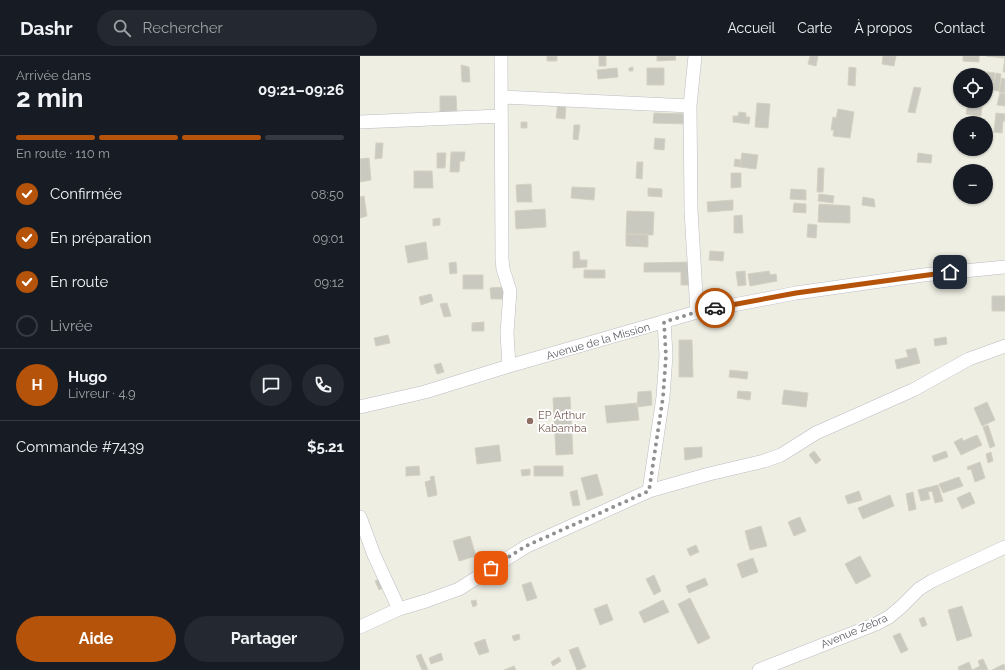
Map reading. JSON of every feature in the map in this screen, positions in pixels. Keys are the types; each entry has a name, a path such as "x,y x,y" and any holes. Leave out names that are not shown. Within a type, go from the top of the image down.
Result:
{"street":[{"path":"501,56 502,259 503,269 510,290 507,333 509,366"},
{"path":"695,56 690,106 691,210 697,312"},
{"path":"501,97 690,106"},
{"path":"360,122 501,116"},
{"name":"Avenue de la Mission","path":"360,407 425,392 509,366 697,312 796,293 923,275 1005,267"},
{"path":"649,491 663,397 666,356 664,322"},
{"path":"360,627 399,609 459,589 526,546 649,491 709,474 764,461 780,455 816,433 913,390 969,359 1005,346"},
{"path":"360,517 374,555 399,609"},
{"name":"Avenue Zebra","path":"759,670 876,624 889,617 920,589 932,581 1005,547"}],"building":[{"path":"547,56 557,56 557,61 547,61"},
{"path":"599,56 606,56 606,66 599,66"},
{"path":"657,56 675,56 676,60 657,61"},
{"path":"810,56 818,56 816,66 808,64"},
{"path":"883,56 896,56 894,66 882,64"},
{"path":"963,56 979,56 979,62 963,61"},
{"path":"986,56 1005,56 1004,58"},
{"path":"1005,57 1005,72 1003,72"},
{"path":"461,65 469,67 470,82 462,82"},
{"path":"633,67 633,71 629,71 629,68"},
{"path":"849,67 856,68 855,86 848,85"},
{"path":"617,68 618,77 598,79 597,70"},
{"path":"647,68 664,68 664,85 647,85"},
{"path":"993,73 995,73 993,90"},
{"path":"996,73 1001,74 999,91 993,90"},
{"path":"1002,78 1005,79 1005,93 999,92"},
{"path":"914,87 921,88 915,113 908,112"},
{"path":"1000,93 1005,94 1005,106 997,105"},
{"path":"440,96 456,96 457,114 440,115"},
{"path":"558,103 566,103 565,119 556,118"},
{"path":"757,103 770,104 768,128 755,127"},
{"path":"967,108 982,108 981,116 966,114"},
{"path":"838,109 854,112 850,138 833,136 834,130 831,130 833,117 836,118"},
{"path":"739,112 746,113 746,117 750,117 749,124 733,122 733,116 738,116"},
{"path":"654,113 688,114 687,124 653,123"},
{"path":"996,113 1005,114 1002,133 994,132"},
{"path":"521,122 527,122 527,128 521,128"},
{"path":"574,125 580,125 578,140 573,139"},
{"path":"655,138 665,139 664,150 654,149"},
{"path":"376,143 383,143 382,158 375,159"},
{"path":"451,152 465,152 464,161 460,161 459,172 450,172"},
{"path":"437,153 446,153 445,168 437,168"},
{"path":"742,153 758,155 756,169 740,167"},
{"path":"918,153 932,155 931,163 917,162"},
{"path":"369,158 371,180 360,182 360,159"},
{"path":"735,159 741,160 740,167 734,166"},
{"path":"637,162 643,162 642,179 636,178"},
{"path":"818,168 824,168 823,192 817,192"},
{"path":"414,171 432,171 433,188 414,188"},
{"path":"731,173 741,173 741,187 731,188"},
{"path":"531,184 532,202 517,202 516,185"},
{"path":"572,187 595,188 594,200 571,198"},
{"path":"648,188 662,189 662,197 648,196"},
{"path":"791,189 806,190 806,200 790,199"},
{"path":"819,194 834,196 833,203 818,201"},
{"path":"364,196 367,216 360,218 360,197"},
{"path":"863,197 874,199 875,207 862,205"},
{"path":"733,200 733,210 708,212 707,202"},
{"path":"794,203 806,204 806,213 793,212"},
{"path":"819,204 850,206 850,223 818,222"},
{"path":"545,209 546,227 516,229 515,211"},
{"path":"627,211 654,212 653,235 626,234"},
{"path":"742,215 743,233 734,233 734,216"},
{"path":"440,218 440,225 433,226 433,219"},
{"path":"808,224 817,225 816,238 807,237"},
{"path":"626,234 648,234 648,247 626,246"},
{"path":"426,242 428,259 408,263 405,246"},
{"path":"579,251 580,260 587,260 587,267 573,268 573,252"},
{"path":"710,251 724,252 723,261 709,260"},
{"path":"456,262 457,273 450,274 449,263"},
{"path":"690,262 690,285 681,285 681,272 644,272 644,263"},
{"path":"584,270 605,270 605,278 584,278"},
{"path":"745,271 746,285 738,286 736,272"},
{"path":"769,271 770,275 776,274 777,281 750,286 748,274"},
{"path":"463,275 483,275 483,289 463,289"},
{"path":"505,287 504,299 491,299 490,288"},
{"path":"431,294 433,301 421,305 419,297"},
{"path":"992,296 1005,296 1005,311 992,311"},
{"path":"447,303 451,316 444,317 440,304"},
{"path":"484,322 484,331 472,331 472,323"},
{"path":"388,335 390,343 376,346 374,338"},
{"path":"946,337 947,344 935,346 934,339"},
{"path":"679,340 692,340 693,377 679,377"},
{"path":"916,348 920,363 897,369 895,360 908,357 906,350"},
{"path":"441,363 444,372 437,374 434,365"},
{"path":"730,370 748,372 747,379 729,377"},
{"path":"784,390 808,393 806,407 782,404"},
{"path":"651,391 652,405 637,407 638,392"},
{"path":"738,391 751,392 750,400 737,398"},
{"path":"570,397 573,454 556,455 553,398"},
{"path":"987,402 995,420 982,426 974,408"},
{"path":"637,403 639,420 607,423 605,406"},
{"path":"988,425 995,446 990,448 983,427"},
{"path":"977,435 982,445 961,455 954,442 962,438 963,441"},
{"path":"499,445 501,461 477,464 475,448"},
{"path":"702,447 702,457 685,460 684,448"},
{"path":"814,451 821,460 816,464 809,455"},
{"path":"946,451 948,457 934,462 932,456"},
{"path":"991,452 993,461 988,463 986,454"},
{"path":"980,462 985,478 975,482 971,469 968,470 967,467"},
{"path":"419,466 420,475 406,476 406,467"},
{"path":"534,466 563,466 563,476 534,476"},
{"path":"530,469 530,475 522,476 521,470"},
{"path":"597,474 603,495 587,500 581,478"},
{"path":"434,476 437,495 428,497 425,482 431,480 430,477"},
{"path":"959,477 963,486 943,493 939,484"},
{"path":"938,485 943,501 935,503 932,491 928,492 930,499 921,501 918,490"},
{"path":"577,490 580,505 573,506 570,492"},
{"path":"859,491 862,500 848,504 845,496"},
{"path":"913,492 916,509 909,511 906,494"},
{"path":"970,492 975,503 962,509 957,498"},
{"path":"890,495 894,506 863,519 858,508"},
{"path":"800,517 806,531 794,536 788,522"},
{"path":"761,526 767,546 750,550 745,531"},
{"path":"470,536 476,556 459,561 453,541"},
{"path":"696,545 699,552 690,556 687,549"},
{"path":"860,556 871,576 856,584 845,564"},
{"path":"753,558 758,572 742,578 737,564"},
{"path":"654,575 661,591 654,595 646,579"},
{"path":"381,578 385,587 379,590 375,581"},
{"path":"705,578 708,585 689,593 686,586"},
{"path":"531,582 537,598 527,601 522,585"},
{"path":"690,598 710,638 698,644 678,604"},
{"path":"476,600 477,605 473,607 471,601"},
{"path":"663,600 669,612 644,623 639,612"},
{"path":"607,604 613,620 600,625 594,609"},
{"path":"962,606 972,636 957,641 948,610"},
{"path":"924,617 927,625 922,627 919,619"},
{"path":"900,633 908,650 901,653 893,636"},
{"path":"519,634 520,639 514,641 512,636"},
{"path":"485,639 489,652 479,655 474,643"},
{"path":"578,647 586,667 577,670 569,650"},
{"path":"441,653 443,660 431,664 429,658"},
{"path":"421,654 428,670 422,670 416,656"},
{"path":"559,657 561,661 553,666 551,662"},
{"path":"983,659 988,670 972,670 980,666 978,661"},
{"path":"969,662 972,670 959,670 958,667"},
{"path":"1004,664 1005,670 992,670"},
{"path":"514,666 516,670 504,670"}],"way so far":[{"path":"491,568 526,546 649,491 663,397 666,356 664,322 715,308"}],"place":[{"name":"EP Arthur Kabamba","path":"530,421"}],"route":[{"path":"715,308 796,293 950,272"}]}
